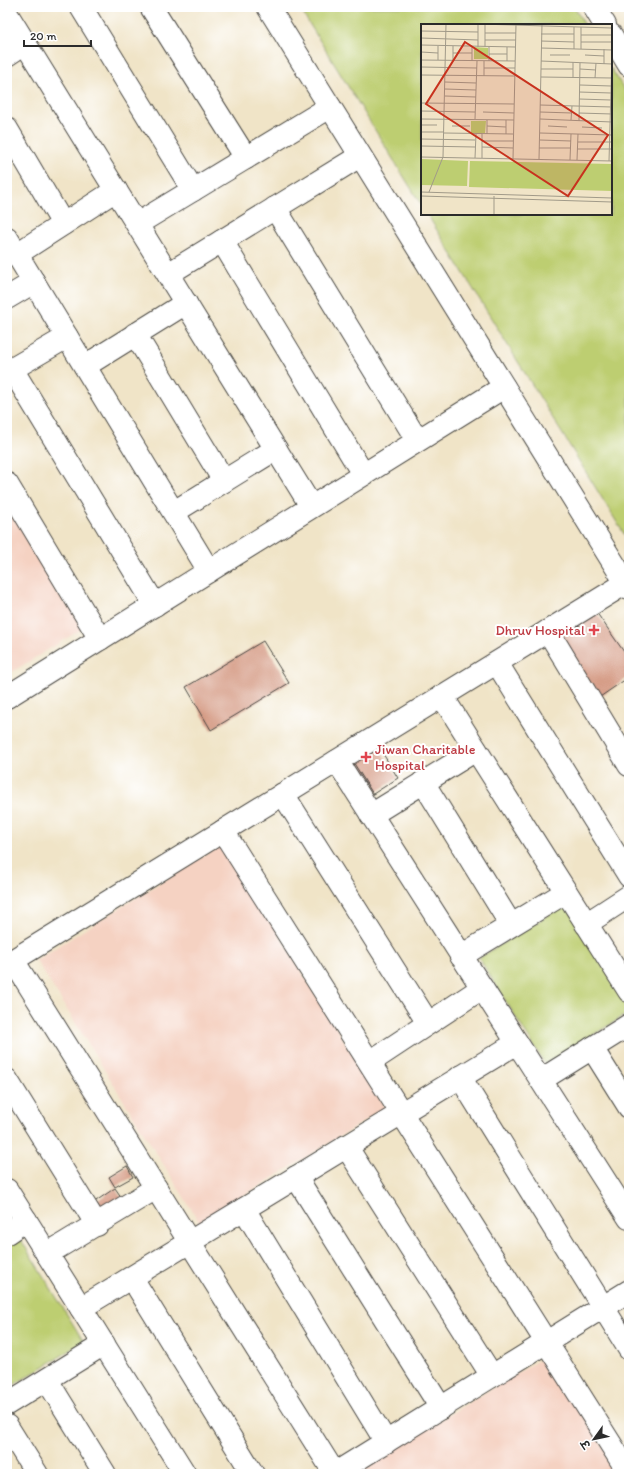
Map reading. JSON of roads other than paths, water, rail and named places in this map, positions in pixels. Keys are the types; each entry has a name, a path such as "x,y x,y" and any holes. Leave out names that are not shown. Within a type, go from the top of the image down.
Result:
{"street":[{"path":"80,7 193,190"},
{"path":"151,7 246,158"},
{"path":"268,7 628,585 548,631 10,962 156,1188 335,1474 629,1291"},
{"path":"594,7 604,24"},
{"path":"7,14 311,506"},
{"path":"612,37 629,64"},
{"path":"7,55 25,43"},
{"path":"137,224 330,107"},
{"path":"7,129 63,224"},
{"path":"168,274 360,156"},
{"path":"116,190 63,224 12,246 209,571"},
{"path":"275,208 417,440"},
{"path":"222,241 363,474"},
{"path":"7,298 34,282"},
{"path":"85,366 186,302"},
{"path":"135,334 224,481"},
{"path":"67,336 9,371 155,605"},
{"path":"7,697 504,387"},
{"path":"174,512 276,449"},
{"path":"7,484 100,639"},
{"path":"548,631 629,765"},
{"path":"497,663 629,876"},
{"path":"442,696 586,924 625,977"},
{"path":"371,815 476,750"},
{"path":"337,761 629,1216"},
{"path":"423,782 511,926"},
{"path":"283,794 428,1023"},
{"path":"223,831 629,1473"},
{"path":"461,956 566,892"},
{"path":"586,924 629,896"},
{"path":"370,1062 482,988"},
{"path":"541,1080 629,1025"},
{"path":"81,1308 517,1043"},
{"path":"592,1048 629,1107"},
{"path":"460,1077 629,1349"},
{"path":"7,1080 97,1224"},
{"path":"346,1146 492,1376"},
{"path":"296,1177 441,1408"},
{"path":"47,1254 156,1188"},
{"path":"7,1190 185,1474"},
{"path":"244,1210 386,1442"},
{"path":"7,1232 26,1220"},
{"path":"132,1278 253,1474"},
{"path":"7,1404 104,1344"},
{"path":"47,1380 105,1474"},
{"path":"7,1426 37,1474"}],"place":[{"name":"Dhruv Hospital","path":"594,630"},
{"name":"Jiwan Charitable Hospital","path":"366,757"}]}
